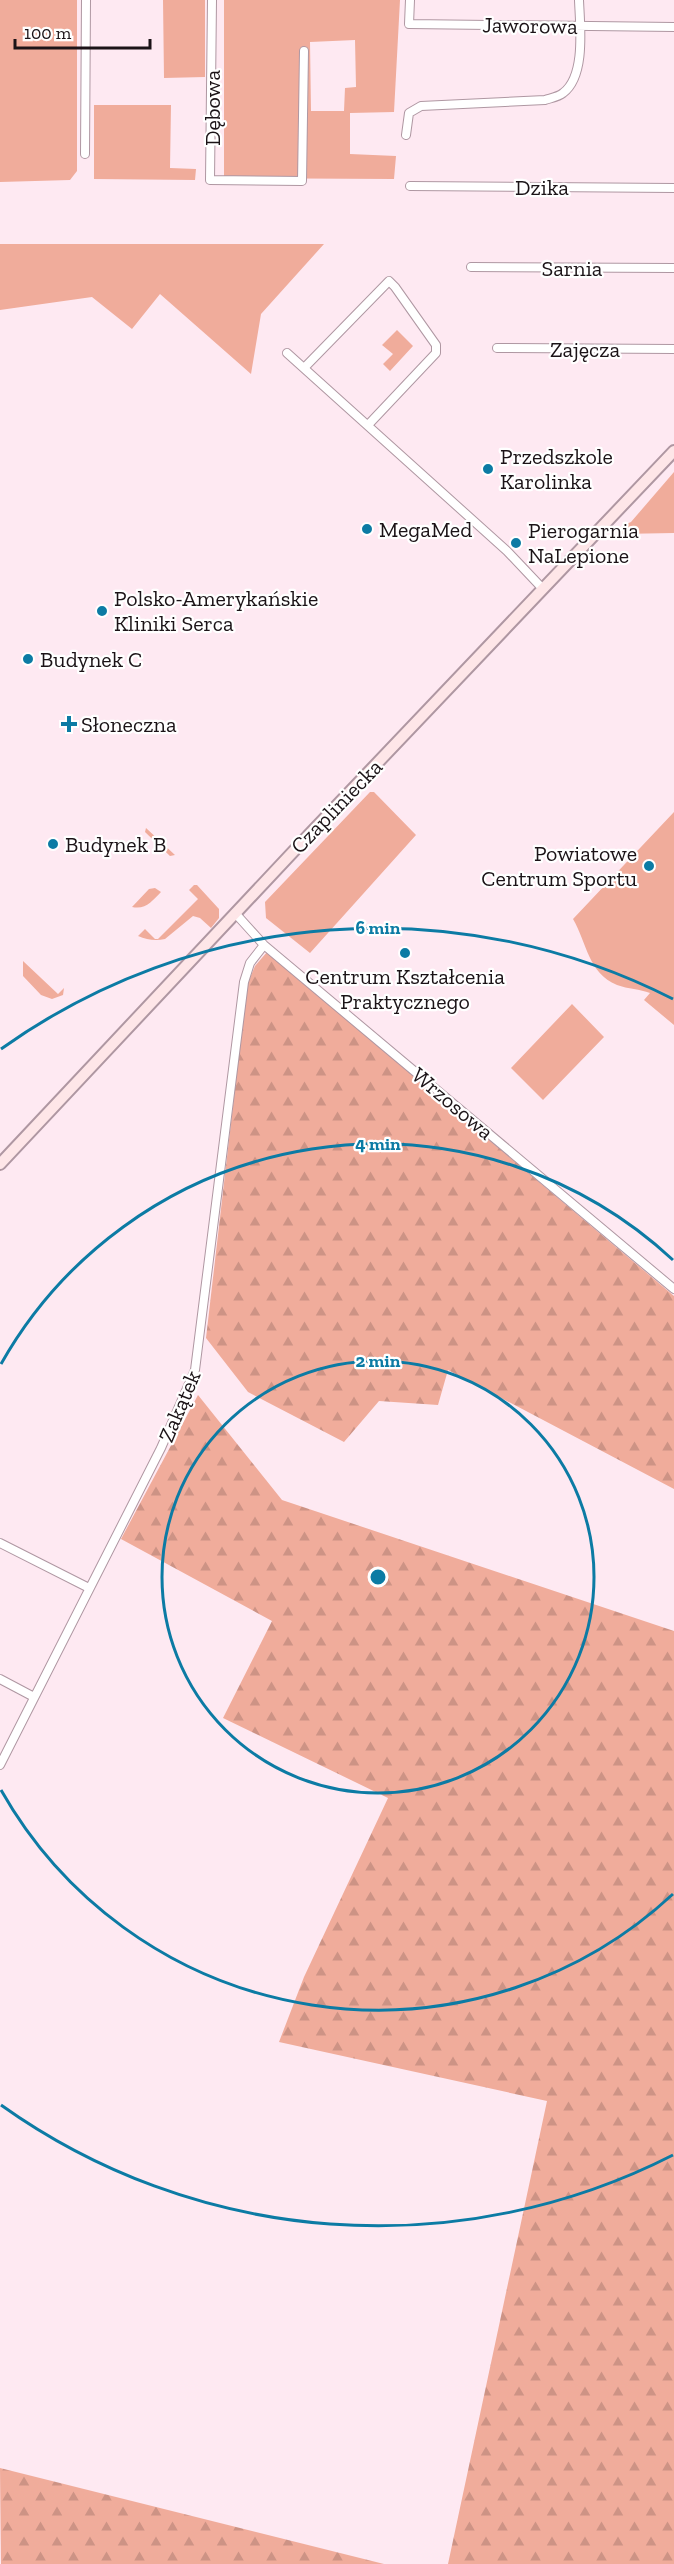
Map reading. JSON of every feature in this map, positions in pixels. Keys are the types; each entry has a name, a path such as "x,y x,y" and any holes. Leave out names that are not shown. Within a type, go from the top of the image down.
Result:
{"main road":[{"name":"Czapliniecka","path":"0,1164 674,451"}],"street":[{"path":"85,154 86,0"},
{"name":"Dębowa","path":"212,0 210,180 302,181 304,51"},
{"name":"Jaworowa","path":"410,0 410,24 674,27"},
{"path":"406,135 409,113 421,106 546,100 562,94 573,82 578,70 579,0"},
{"name":"Dzika","path":"410,186 674,188"},
{"name":"Sarnia","path":"471,267 674,268"},
{"path":"304,368 389,281 436,345 436,353 368,425"},
{"name":"Zajęcza","path":"497,348 674,349"},
{"path":"287,353 507,551 543,589"},
{"name":"Wrzosowa","path":"235,913 264,945 674,1289"},
{"name":"Zakątek","path":"1,1760 166,1439 195,1370 244,982 250,963 264,945"},
{"path":"0,1543 89,1588"},
{"path":"0,1679 34,1697"}],"green space":[{"path":"0,0 77,0 77,171 70,180 0,182"},
{"path":"163,0 205,0 205,77 164,78"},
{"path":"224,0 400,0 394,112 350,113 350,154 396,156 394,179 224,178","holes":["355,40 356,87 345,88 344,111 311,111 310,42"]},
{"path":"94,105 171,105 170,168 196,169 195,180 94,179"},
{"path":"0,244 324,244 261,314 251,374 160,294 132,329 92,297 0,310"},
{"path":"397,330 413,346 390,371 383,364 393,354 382,345"},
{"path":"674,472 674,533 619,534 624,525 631,522"},
{"path":"370,792 374,792 416,835 310,953 266,918 265,902"},
{"name":"Powiatowe Centrum Sportu","path":"674,812 674,1025 644,1000 650,993 617,985 600,973 589,956 573,919"},
{"path":"146,828 175,855 170,856 145,832"},
{"path":"197,885 219,909 219,918 211,928 200,918 193,916 165,939 152,940 138,936 145,929 155,939 158,939 198,899 189,890"},
{"path":"155,888 161,892 152,901 145,906 132,907 149,889"},
{"path":"267,952 674,1296 674,1489 448,1370 438,1405 379,1401 344,1442 248,1392 206,1338 247,985 255,966"},
{"path":"23,961 58,994 64,988 63,995 52,999 41,995 23,976"},
{"path":"572,1004 604,1037 543,1100 511,1068"},
{"path":"198,1395 282,1500 674,1631 674,2564 448,2564 547,2101 279,2042 304,1977 388,1798 223,1718 272,1621 121,1539"},
{"path":"0,2468 384,2564 1,2564"}],"place":[{"name":"Przedszkole Karolinka","path":"488,469"},
{"name":"MegaMed","path":"367,529"},
{"name":"Pierogarnia NaLepione","path":"516,543"},
{"name":"Polsko-Amerykańskie Kliniki Serca","path":"102,611"},
{"name":"Budynek C","path":"28,659"},
{"name":"Słoneczna","path":"69,724"},
{"name":"Budynek B","path":"53,844"},
{"name":"Powiatowe Centrum Sportu","path":"649,866"},
{"name":"Centrum Kształcenia Praktycznego","path":"405,953"}]}
